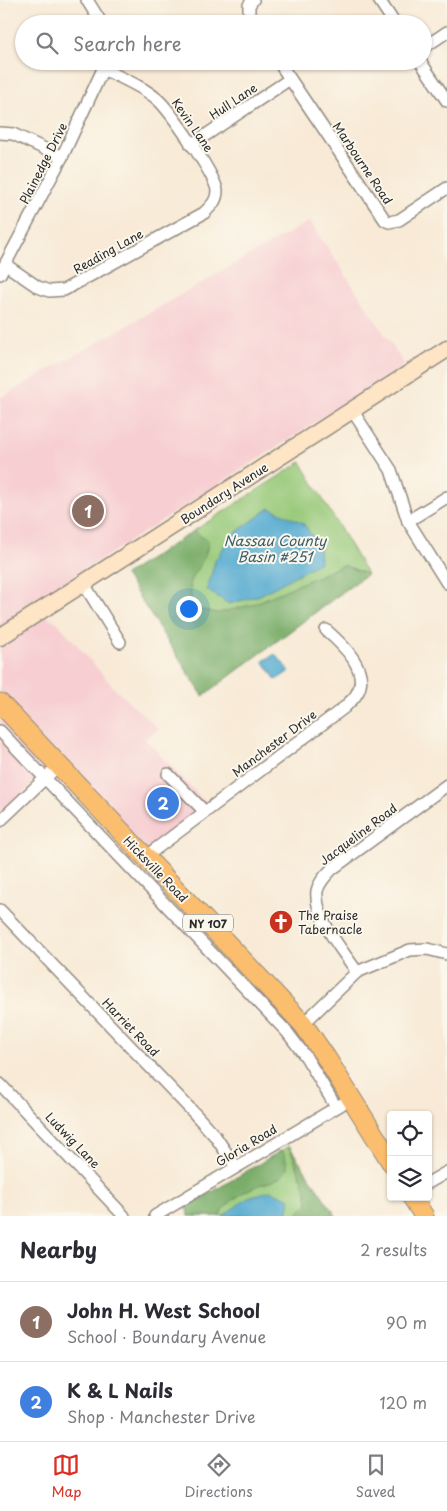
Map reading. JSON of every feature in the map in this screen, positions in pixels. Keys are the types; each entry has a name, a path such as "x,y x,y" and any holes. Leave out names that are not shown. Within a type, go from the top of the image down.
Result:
{"main road":[{"name":"Boundary Avenue","path":"0,637 447,349"},
{"name":"Hicksville Road","path":"0,703 52,773 145,857 303,1024 343,1103 387,1157"},
{"path":"415,1201 424,1216"}],"street":[{"path":"88,0 97,15"},
{"path":"249,15 249,5 253,0"},
{"path":"379,0 389,15"},
{"path":"432,42 447,32"},
{"name":"Plainedge Drive","path":"3,269 62,157 102,70"},
{"name":"Kevin Lane","path":"112,70 157,99 170,113 213,180 217,188 216,197"},
{"name":"Marbourne Road","path":"284,70 385,220 389,222 399,220 447,188"},
{"path":"426,70 447,101"},
{"name":"Hull Lane","path":"191,145 290,79"},
{"path":"0,133 13,134 62,157"},
{"name":"Reading Lane","path":"3,269 38,288 49,291 64,290 204,213 214,203 216,197"},
{"path":"352,410 391,470 408,521 447,583"},
{"path":"408,521 447,497"},
{"path":"84,584 120,642"},
{"name":"Manchester Drive","path":"145,857 345,707 356,696 360,686 359,670 343,645 326,630"},
{"name":"Hicksville Road","path":"0,731 52,773 287,1032 343,1103"},
{"path":"0,821 52,773"},
{"path":"168,774 204,812"},
{"name":"Jacqueline Road","path":"357,972 320,915 317,901 319,885 332,868 447,785"},
{"name":"Harriet Road","path":"0,910 195,1114 215,1136 236,1167"},
{"path":"303,1024 357,972 410,950 426,948 447,954"},
{"name":"Ludwig Lane","path":"0,1084 124,1216"},
{"name":"Gloria Road","path":"155,1216 343,1103"},
{"path":"432,1181 447,1172"}],"shaded area":[{"path":"310,221 405,365 27,607 57,622 115,689 159,729 145,739 209,806 148,851 60,758 0,815 0,398"}],"green space":[{"path":"301,462 367,574 203,696 125,575"},
{"path":"194,531 209,542 204,558 190,581 192,608 218,613 251,605 343,565 367,574 203,696 125,575"},
{"path":"289,1146 336,1216 188,1216 187,1207"},
{"path":"289,1146 336,1216 295,1216 308,1203 306,1190"},
{"path":"282,1150 287,1166 283,1175 242,1193 229,1203 219,1216 188,1216 187,1207"}],"water":[{"name":"Nassau County Basin #251","path":"270,508 303,523 319,546 320,562 260,595 229,604 207,590 215,561 230,537"},
{"path":"275,654 290,671 276,680 263,661"},
{"path":"271,1191 290,1199 287,1216 223,1216 251,1196"}],"place":[{"name":"John H. West School","path":"88,511"},
{"name":"K & L Nails","path":"163,803"},
{"name":"The Praise Tabernacle","path":"281,922"}]}
